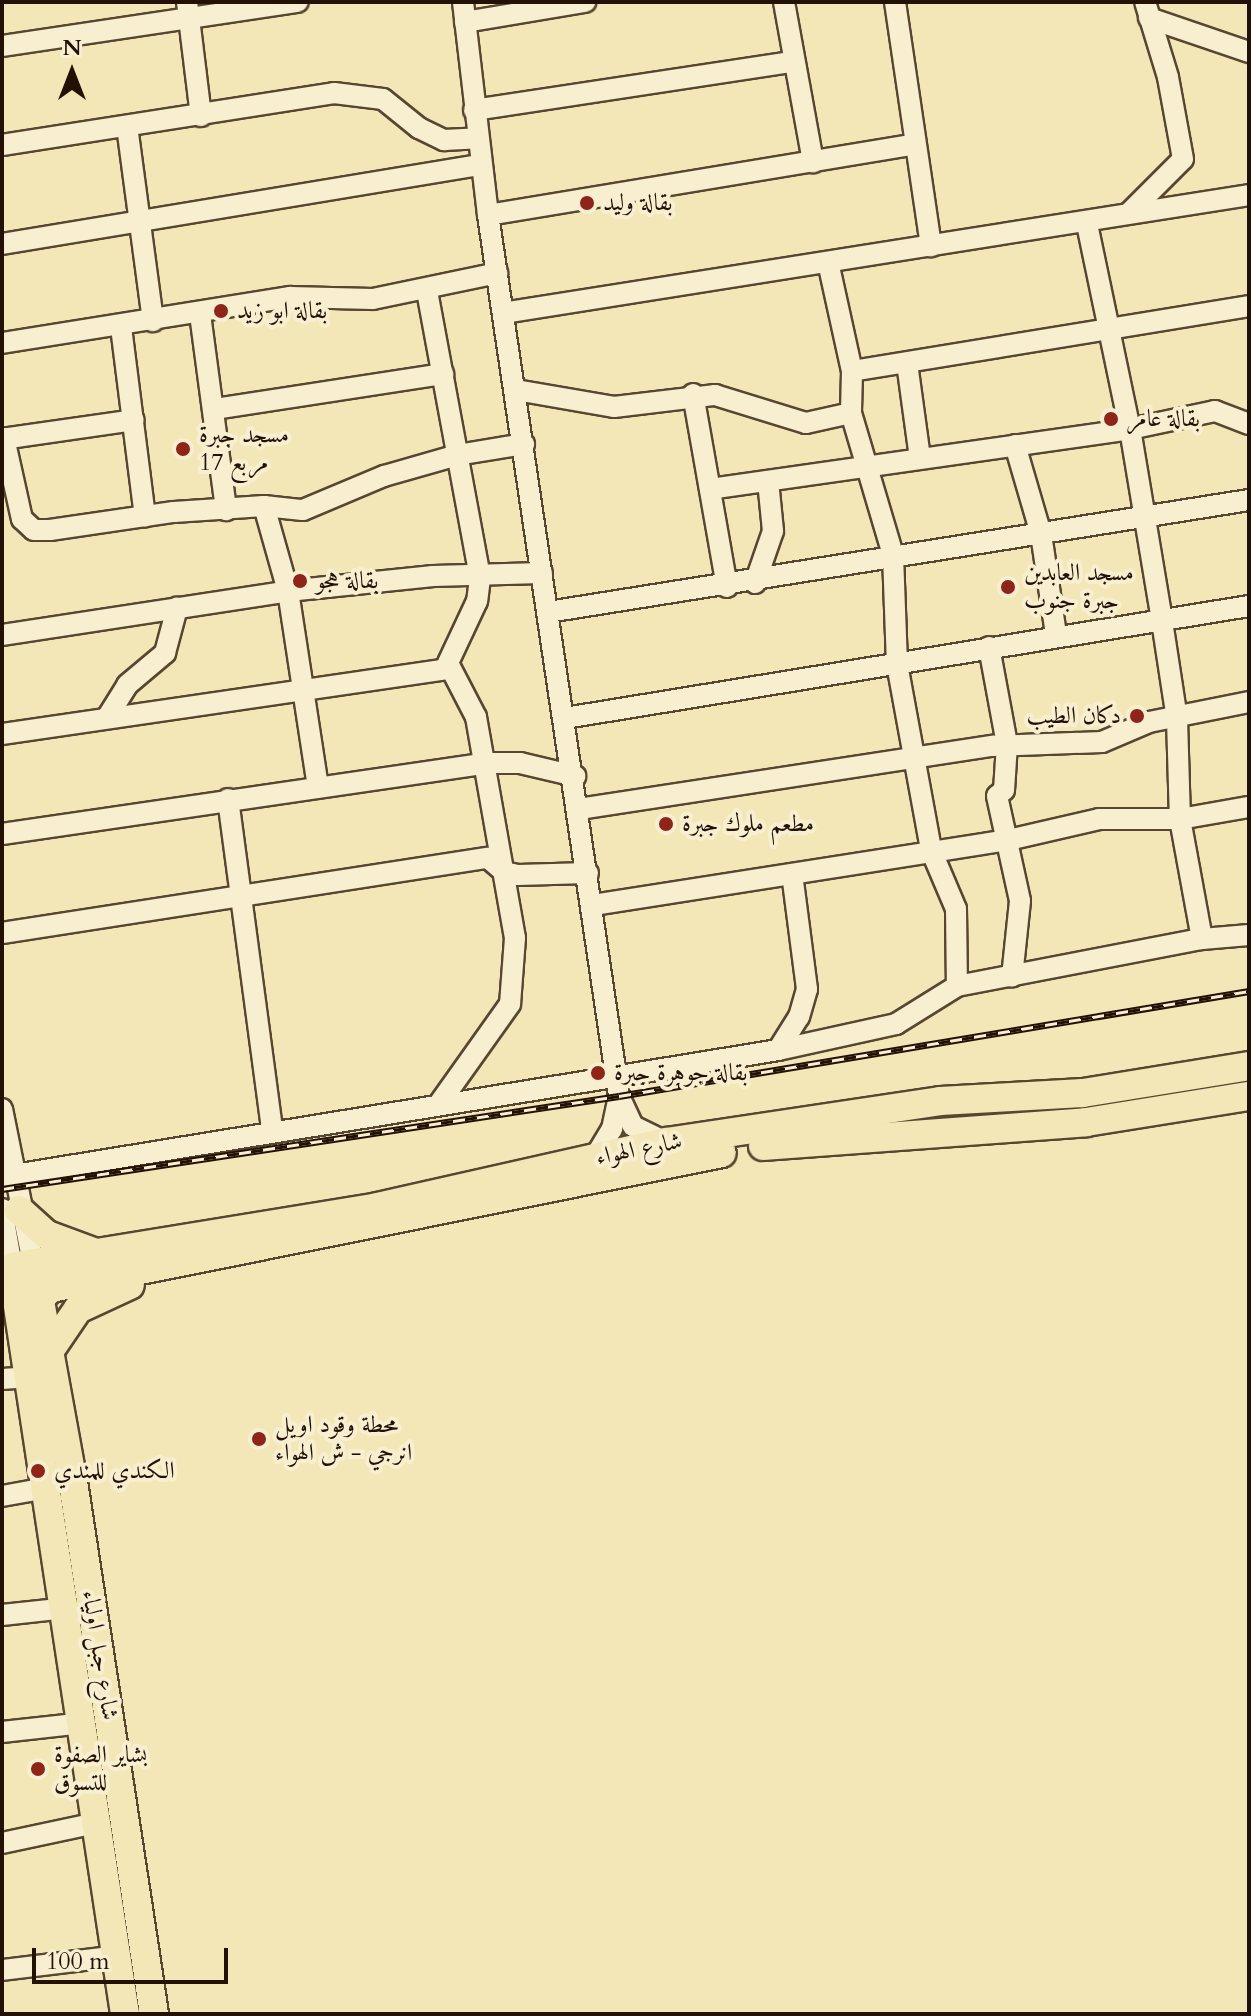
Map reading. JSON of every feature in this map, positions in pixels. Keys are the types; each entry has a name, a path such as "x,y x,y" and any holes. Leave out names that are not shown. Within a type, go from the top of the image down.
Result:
{"highway":[{"name":"شارع الهواء","path":"22,1265 377,1207 666,1142 940,1101 1083,1093 1249,1066"},
{"name":"شارع الهواء","path":"25,1299 51,1288 454,1211 592,1176 770,1144 1086,1122 1249,1096"},
{"path":"10,1210 40,1231 94,1253"},
{"path":"22,1265 25,1299"},
{"path":"50,1350 78,1309 172,1266"},
{"name":"شارع جبل اولياء","path":"25,1299 50,1350 154,2014"},
{"name":"شارع جبل اولياء","path":"25,1299 16,1378 47,1488 125,2014"}],"street":[{"path":"2,46 188,11 298,2"},
{"path":"585,2 464,12 488,215 575,776 618,1085 633,1126 666,1142"},
{"path":"784,2 813,162"},
{"path":"899,3 915,144 931,246"},
{"path":"1147,10 1249,52"},
{"path":"1129,213 1183,159 1168,77 1147,10"},
{"path":"188,11 201,116"},
{"path":"474,110 793,62"},
{"path":"2,145 201,116 314,95 367,94 383,99 433,136 478,138"},
{"path":"127,126 153,321"},
{"path":"488,215 915,144"},
{"path":"2,244 481,165"},
{"path":"503,313 1087,224 1129,213 1249,195"},
{"path":"1087,224 1130,429 1162,621 1177,719 1180,819 1202,939"},
{"path":"828,262 852,371 851,413 893,555 897,664 931,850 956,909 957,986"},
{"path":"2,343 121,327 290,297 351,301 427,291 497,273"},
{"path":"427,291 480,578 477,601 449,669"},
{"path":"852,371 1249,306"},
{"path":"200,314 226,510"},
{"path":"121,327 145,516"},
{"path":"907,363 920,458"},
{"path":"214,409 443,374"},
{"path":"516,390 614,407 693,394 715,395 792,422 817,422 851,413"},
{"path":"693,394 727,587"},
{"path":"710,489 1130,429 1215,411 1249,424"},
{"path":"134,420 3,439 22,519 34,530 145,516 264,506 318,507 358,485 457,455 524,444"},
{"path":"1015,445 1041,534 1056,634"},
{"path":"755,583 773,531 768,481"},
{"path":"548,612 755,583 893,555 1144,517 1247,496"},
{"path":"264,506 288,591 318,788"},
{"path":"2,635 288,591 433,576 480,578 542,573"},
{"path":"565,718 897,664 1056,634 1249,606"},
{"path":"108,716 127,685 165,653 177,608"},
{"path":"989,647 1007,744 1004,790 997,796 1004,841 1020,901 1012,977"},
{"path":"2,734 108,716 449,669"},
{"path":"439,1104 510,1004 515,938 487,763 476,717 449,669"},
{"path":"579,809 1007,744 1102,742 1149,722 1177,719 1249,702"},
{"path":"2,834 487,763 520,763 575,776"},
{"path":"228,799 272,1130"},
{"path":"593,905 1004,841 1099,819 1180,819 1249,807"},
{"path":"2,933 488,858 504,872 532,877 588,873"},
{"path":"778,1050 799,1017 807,989 792,874"},
{"path":"7,1177 439,1104 618,1085 896,1024 957,986 1202,939 1249,935"},
{"path":"595,1157 612,1129 618,1085"},
{"path":"2,1109 10,1210 22,1265"},
{"path":"2,1496 47,1488"},
{"path":"2,1615 66,1608"},
{"path":"2,1732 83,1723"},
{"path":"2,1843 96,1823"},
{"path":"2,1970 117,1956"}],"railway":[{"path":"2,1189 619,1096 1249,991"}],"place":[{"name":"بقالة وليد","path":"587,203"},
{"name":"بقالة ابو زيد","path":"221,311"},
{"name":"بقالة عامر","path":"1111,419"},
{"name":"مسجد جبرة مربع 17","path":"183,449"},
{"name":"بقالة هجو","path":"300,581"},
{"name":"مسجد العابدين جبرة جنوب","path":"1008,587"},
{"name":"دكان الطيب","path":"1137,716"},
{"name":"مطعم ملوك جبرة","path":"666,824"},
{"name":"بقالة جوهرة جبرة","path":"598,1073"},
{"name":"محطة وقود اويل انرجي - ش الهواء","path":"259,1439"},
{"name":"الكندي للمندي","path":"38,1471"},
{"name":"بشاير الصفوة للتسوق","path":"38,1769"}]}
